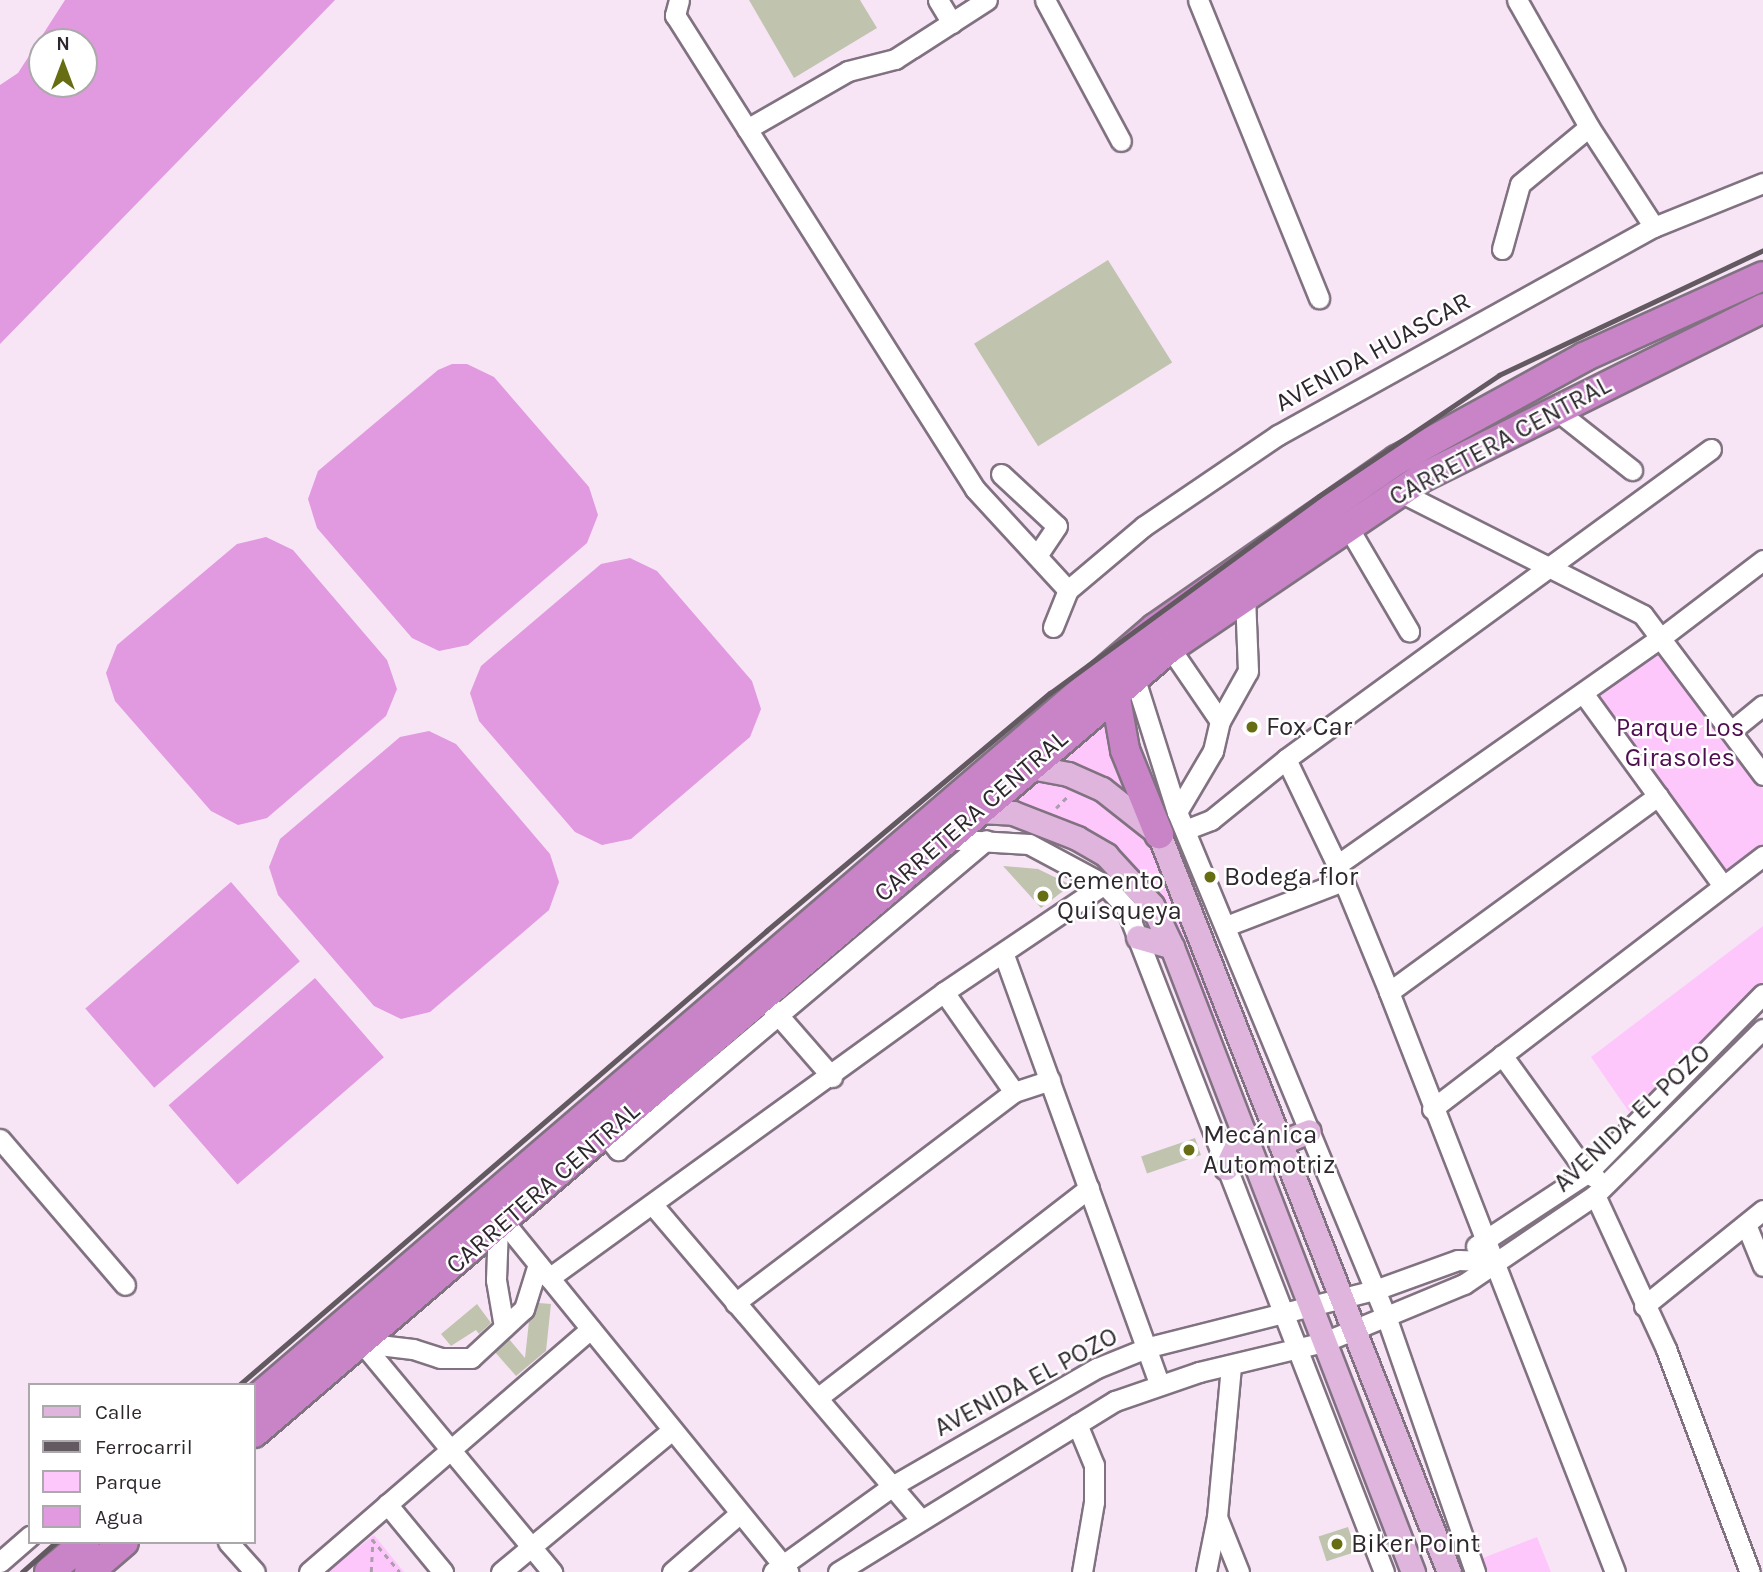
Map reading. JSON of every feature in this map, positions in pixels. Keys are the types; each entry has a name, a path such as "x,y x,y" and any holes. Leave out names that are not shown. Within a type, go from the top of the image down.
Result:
{"highway":[{"name":"CARRETERA CENTRAL","path":"256,1431 605,1134 771,1007 819,932 995,763 1155,628 1397,460 1584,357 1763,276"},
{"name":"CARRETERA CENTRAL","path":"256,1399 819,932 944,839 1170,648 1400,492 1556,410 1763,308"},
{"path":"1125,684 1125,750 1174,825"},
{"path":"49,1572 83,1544"},
{"path":"89,1572 122,1544"}],"main road":[{"path":"995,763 1031,765 1102,789 1174,825 1237,1034 1449,1572"},
{"path":"977,811 1042,821 1106,855 1152,905 1172,947 1413,1572"},
{"path":"1138,937 1172,947"},
{"path":"1211,1048 1225,1034 1237,1034"},
{"path":"1226,1168 1243,1131"},
{"path":"1280,1143 1309,1131"},
{"path":"1389,1511 1400,1516 1412,1512 1420,1501"}],"street":[{"path":"679,0 675,15 975,489 1068,590"},
{"path":"938,0 952,23"},
{"path":"747,129 848,71 895,59 987,0"},
{"path":"1045,0 1121,141"},
{"path":"1198,0 1319,298"},
{"path":"1517,0 1589,127 1654,227"},
{"path":"1502,249 1520,184 1589,127"},
{"name":"AVENIDA HUASCAR","path":"1053,627 1068,590 1144,526 1278,435 1654,227 1763,183"},
{"path":"1556,410 1632,470"},
{"path":"1174,825 1211,820 1286,759 1711,449"},
{"path":"1001,474 1056,526 1037,556"},
{"path":"1400,492 1448,519 1552,565 1643,615 1763,775"},
{"path":"1348,527 1409,631"},
{"path":"1226,926 1340,873 1763,560"},
{"path":"1174,825 1213,751 1220,721 1248,671 1245,596"},
{"path":"1170,648 1220,721"},
{"path":"1583,693 1723,886"},
{"path":"1731,731 1763,705"},
{"path":"1286,759 1340,873 1389,992 1432,1109 1615,1572"},
{"path":"1389,992 1658,796"},
{"path":"1174,825 1226,926 1376,1290 1475,1572"},
{"path":"944,839 1029,844 1104,884 1126,908 1226,1168 1300,1348 1384,1572"},
{"path":"832,1077 771,1007 986,840"},
{"path":"1432,1109 1763,856"},
{"path":"362,1343 461,1360 471,1358 524,1309 543,1271 652,1205 832,1077 944,992 1004,955 1104,884"},
{"path":"1004,955 1149,1347 1159,1384"},
{"path":"944,992 1014,1092"},
{"path":"1458,1260 1587,1173 1763,994"},
{"name":"AVENIDA EL POZO","path":"838,1572 1115,1401 1159,1384 1324,1342 1387,1319 1464,1284 1494,1261 1546,1231 1601,1189 1763,1029"},
{"path":"1502,1055 1601,1189 1644,1306 1666,1349 1750,1572"},
{"path":"735,1303 1014,1092 1050,1080"},
{"path":"0,1139 125,1285"},
{"path":"820,1396 1089,1188"},
{"path":"652,1205 735,1303 820,1396 920,1519"},
{"path":"1644,1306 1747,1227 1763,1210"},
{"path":"501,1225 591,1329 740,1513 781,1569"},
{"path":"501,1225 496,1280 505,1327"},
{"path":"1747,1227 1763,1266"},
{"name":"AVENIDA EL POZO","path":"781,1569 894,1485 1097,1368 1149,1347 1376,1290 1458,1260 1494,1261"},
{"path":"309,1572 367,1533 387,1504 591,1329"},
{"path":"362,1343 552,1572"},
{"path":"1206,1572 1217,1517 1231,1366"},
{"path":"1077,1424 1094,1465 1094,1502 1082,1572"},
{"path":"501,1572 673,1430"},
{"path":"387,1504 443,1572"},
{"path":"672,1572 740,1513"},
{"path":"1217,1517 1239,1572"},
{"path":"0,1562 28,1538"},
{"path":"230,1544 255,1572"}],"path":[{"path":"363,1547 367,1533"},
{"path":"367,1533 371,1572"},
{"path":"367,1533 400,1572"}],"green space":[{"name":"Parque Los Girasoles","path":"1660,651 1763,789 1763,851 1730,876 1596,698"},
{"path":"1107,720 1136,799 1063,757"},
{"path":"1042,776 1105,795 1156,846 1224,1027 1215,1031 1162,909 1084,834 1039,808 1010,802"},
{"path":"1763,926 1763,984 1629,1112 1591,1057"},
{"path":"374,1535 404,1572 327,1572"},
{"path":"1537,1537 1551,1572 1488,1572 1483,1558"}],"water":[{"path":"65,0 335,0 0,344 0,85 18,73 28,57 28,98 98,98 98,28 47,28"},
{"path":"452,364 467,364 494,377 589,487 598,515 587,543 468,645 439,651 412,638 317,528 308,499 318,471 438,370"},
{"path":"266,537 293,550 387,660 397,689 386,716 267,818 238,825 211,811 115,701 106,673 117,645 237,544"},
{"path":"630,558 657,571 752,681 761,709 750,737 631,839 602,845 575,832 479,721 470,693 481,666 601,564"},
{"path":"429,731 456,744 550,854 559,882 549,910 430,1012 401,1019 374,1006 278,895 269,867 280,839 400,737"},
{"path":"231,882 300,961 154,1088 85,1009"},
{"path":"315,978 384,1057 237,1185 169,1105"}],"building":[{"path":"749,0 860,0 877,28 794,78"},
{"path":"1108,260 1172,363 1038,446 974,344"},
{"name":"Cemento Quisqueya","path":"1003,866 1038,869 1071,885 1041,908"},
{"path":"1195,1138 1201,1155 1147,1174 1141,1157"},
{"path":"539,1303 551,1304 546,1351 516,1376 495,1352 509,1339 525,1358 529,1321"},
{"path":"477,1304 491,1323 479,1334 476,1330 451,1346 441,1334"},
{"name":"Biker Point","path":"1348,1527 1356,1552 1327,1561 1319,1537"}],"railway":[{"path":"241,1383 766,931 1050,693 1319,496 1499,375 1763,250"},
{"path":"22,1572 54,1544"}],"place":[{"name":"Fox Car","path":"1252,727"},
{"name":"Bodega flor","path":"1210,877"},
{"name":"Cemento Quisqueya","path":"1043,896"},
{"name":"Mecánica Automotriz","path":"1189,1150"},
{"name":"Biker Point","path":"1337,1544"}]}
